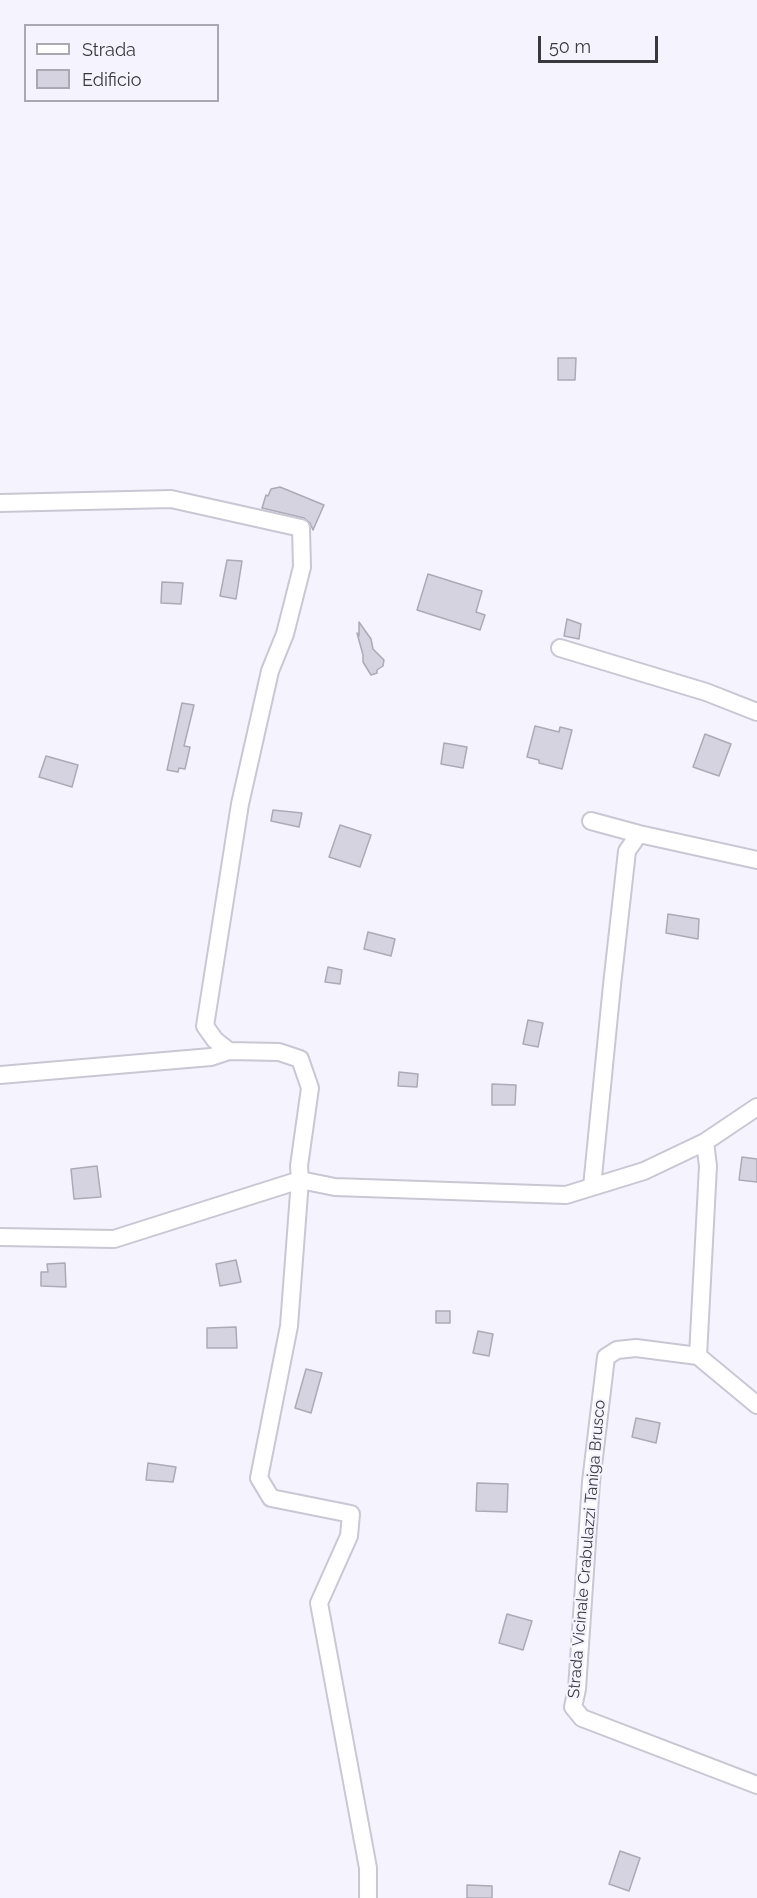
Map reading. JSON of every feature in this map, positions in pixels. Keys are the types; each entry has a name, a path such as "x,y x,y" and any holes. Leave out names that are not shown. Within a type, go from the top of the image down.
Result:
{"street":[{"path":"0,503 171,499 301,528 302,567 285,634 270,671 240,804 205,1026 215,1040 229,1051"},
{"path":"560,648 706,692 757,712"},
{"path":"591,821 757,860"},
{"path":"592,1187 627,851 639,834"},
{"path":"0,1075 211,1057 229,1051 279,1052 300,1059 310,1088 299,1166 290,1326 259,1479 271,1498 351,1514 349,1536 319,1603 368,1868 368,1898"},
{"path":"0,1237 114,1239 300,1180 335,1187 566,1195 644,1171 705,1142 757,1107"},
{"path":"705,1142 708,1166 698,1356 757,1405"},
{"name":"Strada Vicinale Crabulazzi Taniga Brusco","path":"698,1356 636,1348 616,1350 606,1357 591,1482 577,1689 573,1707 582,1718 757,1785"}],"building":[{"path":"558,358 576,358 575,380 558,380"},
{"path":"280,487 324,505 313,530 304,518 262,508 266,495 268,496 271,489"},
{"path":"227,560 242,561 236,599 220,596"},
{"path":"428,574 482,591 476,612 485,615 480,630 417,610"},
{"path":"162,582 183,583 181,604 161,603"},
{"path":"567,619 581,624 579,639 564,636"},
{"path":"359,622 371,639 373,649 384,660 383,666 377,670 377,673 371,675 363,662 357,633 359,636"},
{"path":"182,703 194,705 184,746 190,747 185,769 179,768 178,772 167,770"},
{"path":"535,726 559,732 560,727 572,730 562,769 527,757"},
{"path":"705,734 731,744 719,776 693,767"},
{"path":"444,743 467,747 463,768 441,764"},
{"path":"46,756 78,765 72,787 39,777"},
{"path":"273,810 302,813 299,827 271,821"},
{"path":"340,825 371,835 360,867 329,857"},
{"path":"668,914 699,919 698,939 666,933"},
{"path":"368,932 395,939 391,956 364,949"},
{"path":"328,967 342,970 340,984 325,982"},
{"path":"528,1020 543,1023 538,1047 523,1044"},
{"path":"399,1072 418,1074 417,1087 398,1086"},
{"path":"492,1084 516,1085 515,1105 492,1105"},
{"path":"742,1157 757,1159 757,1182 739,1180"},
{"path":"97,1166 101,1197 74,1199 71,1169"},
{"path":"236,1260 241,1282 220,1286 216,1264"},
{"path":"65,1263 66,1287 41,1286 41,1272 48,1272 47,1264"},
{"path":"436,1311 450,1311 450,1323 436,1323"},
{"path":"236,1327 237,1348 207,1348 207,1328"},
{"path":"478,1331 493,1334 489,1356 473,1353"},
{"path":"306,1369 322,1373 311,1413 295,1408"},
{"path":"636,1418 660,1423 656,1443 632,1437"},
{"path":"148,1463 176,1467 173,1482 146,1480"},
{"path":"477,1483 508,1484 507,1512 476,1511"},
{"path":"507,1614 532,1621 523,1650 499,1643"},
{"path":"620,1851 640,1858 629,1891 609,1884"},
{"path":"467,1885 492,1886 492,1898 467,1898"}]}
